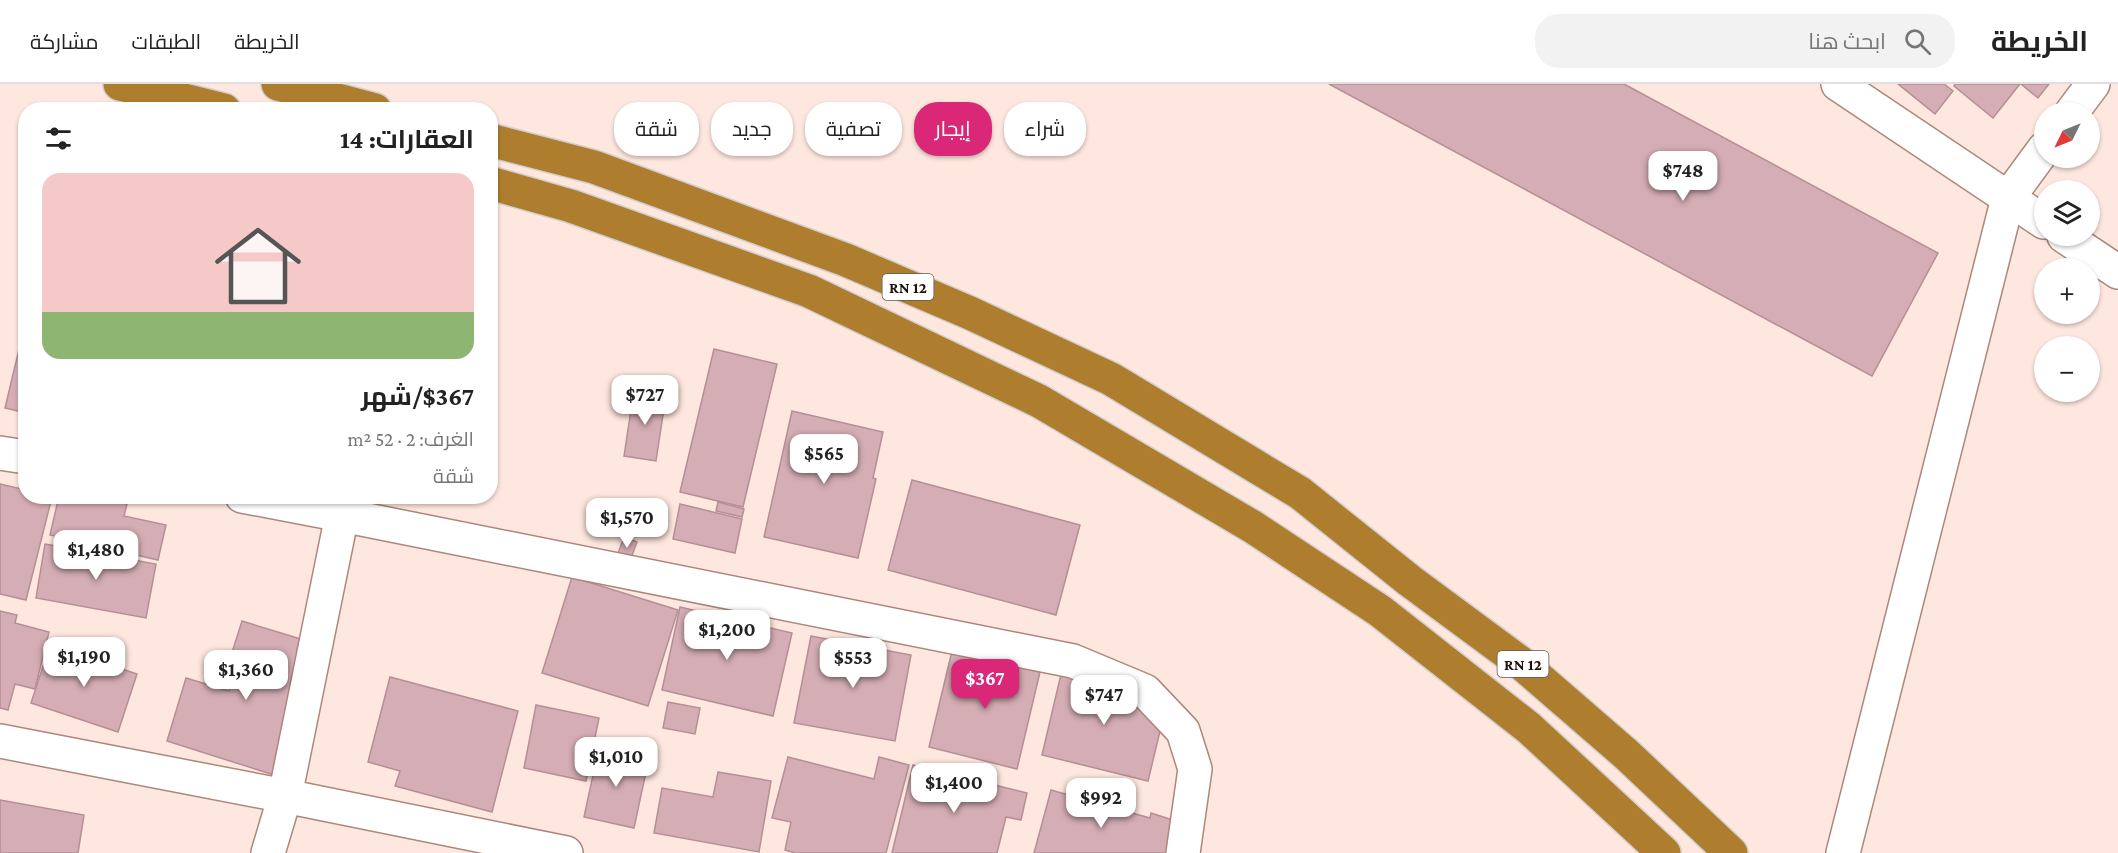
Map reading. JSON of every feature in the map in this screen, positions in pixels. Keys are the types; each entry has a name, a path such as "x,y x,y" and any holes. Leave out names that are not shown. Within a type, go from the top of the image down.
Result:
{"highway":[{"path":"120,84 192,102"},
{"path":"278,84 345,102"},
{"name":"RN 12","path":"498,142 594,167 846,260 970,313 1111,379 1300,493 1410,581 1521,663 1626,754 1731,853"},
{"path":"498,185 571,206 809,291 1039,401 1253,527 1380,611 1529,728 1664,853"}],"street":[{"path":"1838,84 2034,215"},
{"path":"2080,102 2093,84"},
{"path":"1843,853 2008,198 2034,163"},
{"path":"2079,246 2118,272"},
{"path":"0,453 18,456"},
{"path":"284,504 1073,661 1145,691 1183,731 1195,770 1183,853"},
{"path":"268,853 285,796 342,515"},
{"path":"0,741 566,853"}],"building":[{"path":"1329,84 1624,84 1938,253 1872,376"},
{"path":"1898,84 1944,84 1953,91 1935,114"},
{"path":"1955,84 2020,84 1993,118 1954,86"},
{"path":"2021,84 2049,84 2038,98"},
{"path":"714,349 777,364 743,507 680,492"},
{"path":"18,354 18,411 5,408"},
{"path":"634,390 666,395 656,461 624,456"},
{"path":"792,411 883,432 873,478 876,479 858,558 764,537"},
{"path":"912,480 1080,525 1056,615 888,570"},
{"path":"0,484 18,488 18,504 50,504 26,600 0,594"},
{"path":"718,502 744,509 742,517 716,511"},
{"path":"57,504 127,504 124,516 166,525 158,560 50,535"},
{"path":"680,504 742,519 735,553 673,539"},
{"path":"624,537 637,542 630,561 617,556"},
{"path":"45,544 156,564 146,618 36,598"},
{"path":"572,577 678,610 648,706 542,673"},
{"path":"680,607 792,633 773,716 662,690"},
{"path":"0,611 17,615 15,623 49,632 35,689 15,684 8,710 0,708"},
{"path":"242,621 314,643 274,775 167,741 186,678 229,691 237,665 229,662"},
{"path":"811,636 911,655 895,741 794,723"},
{"path":"50,645 137,674 118,732 31,703"},
{"path":"952,651 1040,672 1017,769 929,747"},
{"path":"1062,670 1159,693 1162,723 1148,781 1042,755"},
{"path":"390,677 518,711 492,812 395,786 400,771 368,762"},
{"path":"668,702 700,708 695,734 663,728"},
{"path":"536,705 599,718 586,781 524,768"},
{"path":"599,747 649,758 634,828 584,817"},
{"path":"788,757 874,779 879,757 909,765 886,853 795,853 785,850 791,822 772,818"},
{"path":"913,765 1027,793 1021,820 1006,817 997,853 892,853"},
{"path":"718,772 771,781 759,852 654,833 662,788 713,797"},
{"path":"1051,790 1150,818 1151,813 1179,822 1171,853 1034,853"},
{"path":"0,800 84,815 78,853 0,853"}]}
